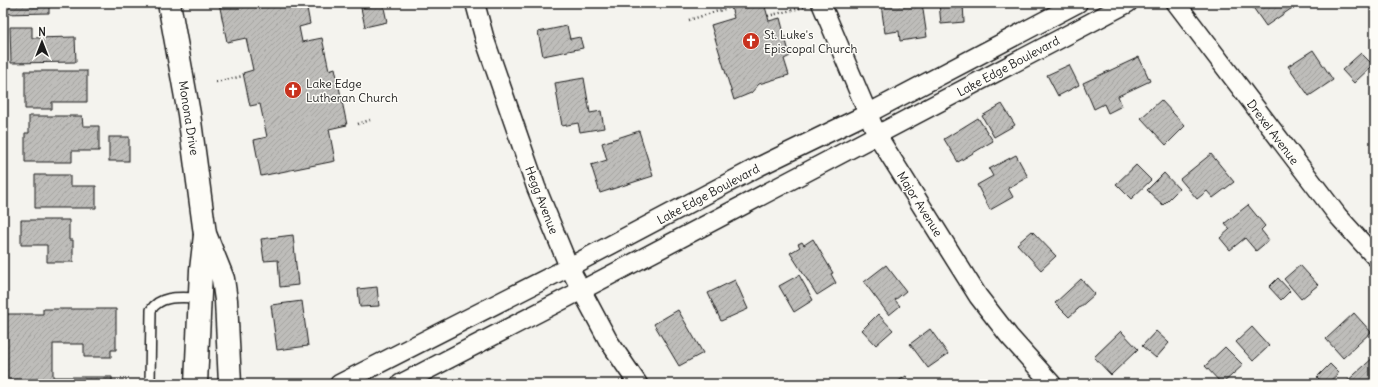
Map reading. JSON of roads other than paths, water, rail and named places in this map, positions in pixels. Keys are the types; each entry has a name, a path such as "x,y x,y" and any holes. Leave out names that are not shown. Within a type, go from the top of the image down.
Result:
{"street":[{"name":"Monona Drive","path":"170,3 189,114 205,234 223,279 226,300 231,381"},
{"name":"Hegg Avenue","path":"475,3 485,40 536,187 569,267 608,340 638,384"},
{"name":"Lake Edge Boulevard","path":"339,384 569,267 758,167 867,114 1078,3"},
{"name":"Lake Edge Boulevard","path":"400,384 1128,3"},
{"name":"Drexel Avenue","path":"1176,3 1338,216 1375,257"},
{"name":"Major Avenue","path":"816,4 877,135 978,296 1009,336 1052,384"},
{"name":"Monona Drive","path":"196,384 202,247 205,234"}],"lane":[{"path":"150,384 151,310 158,302 168,299 199,298"}],"place":[{"name":"St. Luke's Episcopal Church","path":"751,41"},
{"name":"Lake Edge Lutheran Church","path":"293,90"}]}
